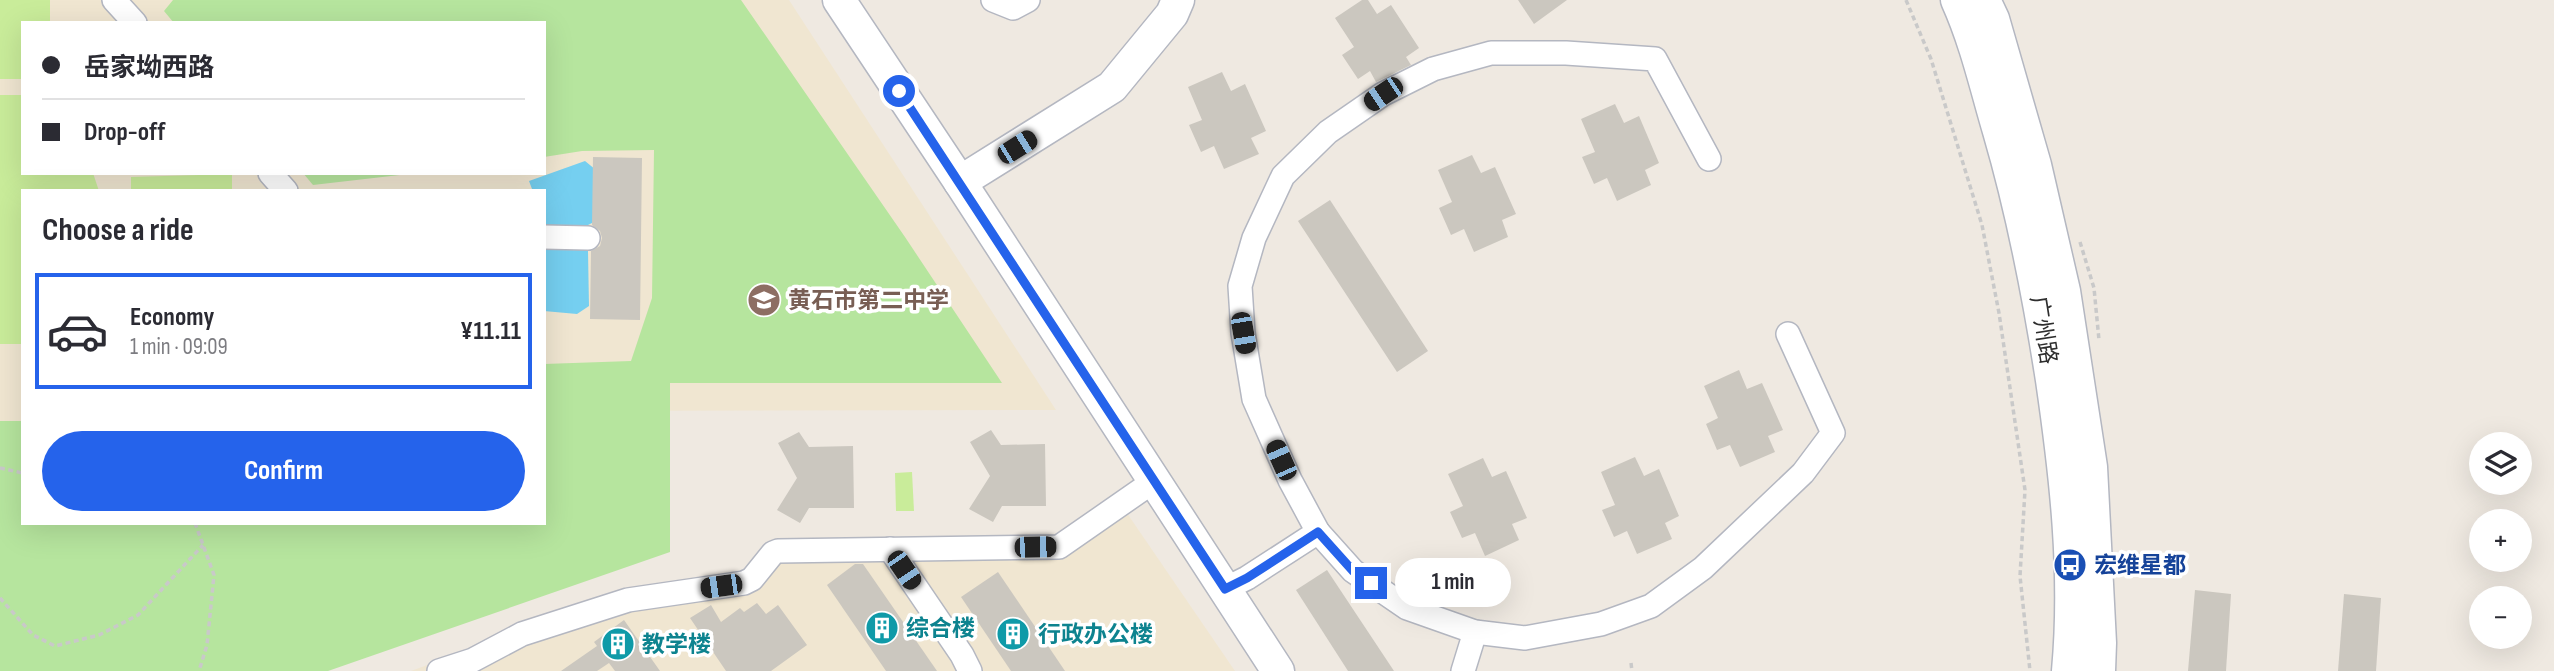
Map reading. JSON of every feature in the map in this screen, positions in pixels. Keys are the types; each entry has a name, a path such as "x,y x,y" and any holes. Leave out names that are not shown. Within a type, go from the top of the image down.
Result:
{"main road":[{"path":"839,0 1278,671"},
{"path":"960,182 1112,87 1172,14 1178,0"},
{"name":"广州路","path":"1956,0 1969,28 2011,171 2039,296 2065,469 2070,565 2068,671"},
{"name":"广州路","path":"1984,0 1993,19 2035,165 2064,291 2091,467 2099,671"}],"street":[{"path":"114,0 133,21"},
{"path":"993,0 1013,8 1028,0"},
{"path":"1709,159 1655,59 1566,53 1491,53 1433,69 1383,94 1328,132 1283,176 1254,238 1240,286 1243,333 1254,399 1290,480 1318,532 1353,571 1407,608 1475,632 1524,638 1601,624 1651,606 1703,568 1803,473 1833,433 1788,334"},
{"path":"272,175 284,189"},
{"path":"439,671 473,660 522,634 628,600 744,583 752,579 773,553 778,551 1059,547 1154,481"},
{"path":"1225,589 1247,578 1318,532"},
{"path":"890,549 970,671"},
{"path":"1463,671 1475,632"}],"path":[{"path":"1906,0 1931,59 1982,225 1999,313 2025,490 2020,576 2030,671"},
{"path":"0,468 21,473"},
{"path":"196,525 214,575 207,645 199,671"},
{"path":"0,598 33,635 55,646 99,635 138,615 203,545"},
{"path":"1631,663 1632,671"}],"shaded area":[{"name":"黄石市第二中学","path":"0,0 789,0 1056,410 546,411 546,189 21,189 21,421 0,421"},
{"path":"1118,500 1235,671 411,671 622,593 742,573 771,547 1055,541"}],"green space":[{"path":"0,0 50,0 50,21 21,21 21,79 0,79"},
{"path":"173,0 741,0 1002,383 670,383 670,552 328,671 0,671 0,421 21,421 21,525 546,525 546,364 631,361 652,298 654,150 582,151 546,157 546,21 172,21 164,11"},
{"path":"0,95 21,95 21,175 94,175 98,189 21,189 21,344 0,344"},
{"path":"232,175 232,189 131,189 131,177"},
{"path":"305,175 400,175 313,185"},
{"path":"912,472 914,511 896,511 895,473"}],"water":[{"path":"585,161 596,170 596,221 582,228 546,227 546,189 532,189 529,181"},
{"path":"546,247 581,247 588,251 589,306 577,314 546,311"}],"building":[{"path":"1362,0 1368,0 1377,14 1391,5 1419,48 1406,57 1411,65 1376,82 1370,71 1358,79 1342,55 1354,47 1335,18"},
{"path":"1518,0 1567,0 1534,24"},
{"path":"1222,72 1231,91 1245,84 1266,131 1251,138 1259,154 1224,169 1214,146 1201,152 1189,125 1202,120 1188,87"},
{"path":"1615,104 1624,123 1639,116 1659,163 1645,170 1651,185 1617,201 1607,178 1594,184 1582,157 1595,152 1581,119"},
{"path":"1472,155 1481,173 1495,167 1516,214 1502,220 1508,237 1474,252 1464,229 1451,235 1439,208 1452,202 1438,170"},
{"path":"593,157 642,158 640,320 590,319 591,251 600,246 602,238 600,231 592,225"},
{"path":"1330,200 1428,351 1397,372 1298,221"},
{"path":"1739,370 1747,389 1762,383 1783,430 1768,436 1775,452 1740,467 1730,445 1717,450 1706,424 1718,418 1704,386"},
{"path":"991,430 1001,445 1045,444 1046,506 1002,506 993,522 969,509 990,476 970,442"},
{"path":"799,432 809,447 853,446 854,508 809,508 800,523 777,510 797,478 778,443"},
{"path":"1635,457 1644,476 1659,469 1679,516 1665,523 1672,539 1637,554 1627,531 1614,537 1602,510 1615,505 1601,472"},
{"path":"1483,458 1492,477 1506,471 1527,518 1512,524 1519,540 1485,556 1475,533 1462,538 1450,512 1463,506 1448,474"},
{"name":"综合楼","path":"855,564 863,564 937,671 886,671 827,585"},
{"path":"1327,570 1394,671 1348,671 1296,590"},
{"name":"行政办公楼","path":"998,572 1065,671 1011,671 961,597"},
{"path":"2195,590 2231,594 2226,671 2188,671"},
{"path":"2344,594 2381,598 2376,671 2338,671"},
{"path":"757,603 766,614 778,605 807,645 771,671 726,671 690,618 711,605 721,622 740,608 744,612"},
{"name":"教学楼","path":"624,620 660,671 615,671 609,663 597,671 561,671 597,646 594,642"}],"place":[{"name":"黄石市第二中学","path":"764,300"},
{"name":"宏维星都","path":"2070,565"},
{"name":"综合楼","path":"882,628"},
{"name":"行政办公楼","path":"1013,634"},
{"name":"教学楼","path":"618,644"}],"route":[{"path":"899,91 1225,589 1247,578 1318,532 1353,571 1371,583"}]}
